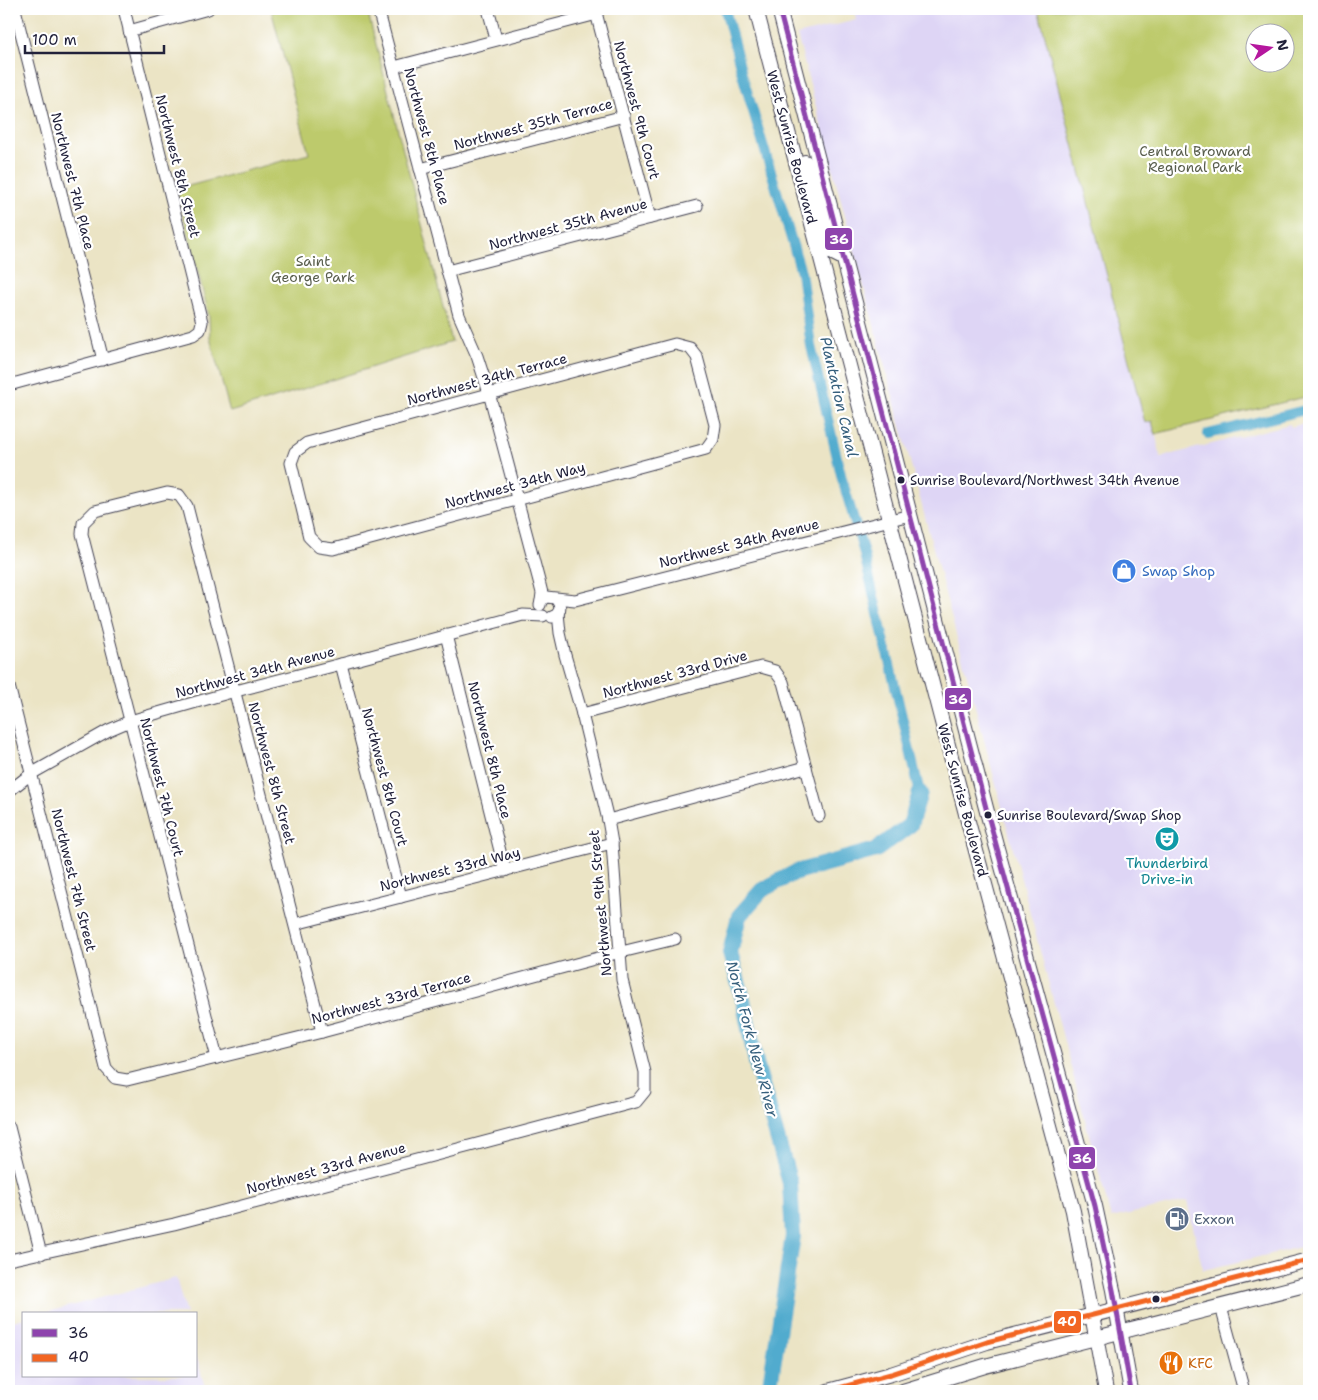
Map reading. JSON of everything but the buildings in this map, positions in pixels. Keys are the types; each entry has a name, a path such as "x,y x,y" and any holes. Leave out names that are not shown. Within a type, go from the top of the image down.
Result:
{"main road":[{"name":"West Sunrise Boulevard","path":"756,9 1072,1212 1106,1391"},
{"name":"West Sunrise Boulevard","path":"778,9 986,808 1092,1197 1116,1308 1131,1391"},
{"path":"783,111 793,121 830,248 834,253 843,258"},
{"path":"828,1391 871,1380 987,1342 1309,1260"},
{"path":"903,1391 974,1369 1309,1284"},
{"path":"858,1391 871,1380"}],"street":[{"name":"Northwest 7th Place","path":"15,9 103,360"},
{"name":"Northwest 8th Street","path":"103,360 193,335 200,330 202,322 124,9"},
{"path":"129,31 208,9"},
{"name":"Northwest 8th Place","path":"378,9 447,271"},
{"path":"488,9 496,39"},
{"path":"394,67 596,11"},
{"name":"Northwest 9th Court","path":"596,11 650,218"},
{"name":"Northwest 35th Terrace","path":"420,169 624,116"},
{"name":"Northwest 35th Avenue","path":"447,271 697,206"},
{"path":"447,271 459,315 477,356 489,393 518,500 536,571 542,593 540,610 545,616 553,617 559,612 560,604 536,571"},
{"name":"Northwest 34th Terrace","path":"319,547 309,537 304,518 291,463 295,452 307,443 489,393 675,344 690,348 697,357 715,425 713,439"},
{"path":"9,385 103,360"},
{"name":"Northwest 34th Way","path":"319,547 332,549 706,449 713,439"},
{"name":"Northwest 7th Court","path":"179,495 167,493 95,511 83,523 82,534 216,1058"},
{"name":"Northwest 8th Street","path":"179,495 187,506 322,1032"},
{"name":"Northwest 34th Avenue","path":"554,598 575,600 910,515"},
{"path":"541,602 546,597 554,598"},
{"name":"Northwest 34th Avenue","path":"559,612 575,600"},
{"name":"Northwest 34th Avenue","path":"523,615 541,602"},
{"name":"Northwest 9th Street","path":"559,612 560,633 565,655 582,714 608,820 612,843 622,980 645,1072 645,1091"},
{"name":"Northwest 34th Avenue","path":"9,791 32,774 109,730 130,722 235,691 523,615 545,616"},
{"name":"Northwest 9th Street","path":"545,616 555,630 565,655"},
{"name":"Northwest 8th Place","path":"446,635 506,871"},
{"name":"Northwest 8th Court","path":"341,664 401,898"},
{"name":"Northwest 33rd Drive","path":"582,714 762,667 775,671 783,682 806,766"},
{"name":"Northwest 7th Street","path":"9,686 106,1068 115,1078"},
{"path":"608,820 806,766 819,816"},
{"name":"Northwest 33rd Way","path":"295,924 612,843"},
{"name":"Northwest 33rd Terrace","path":"115,1078 127,1080 322,1032 675,939"},
{"name":"Northwest 33rd Avenue","path":"9,1260 174,1224 636,1102 645,1091"},
{"path":"9,1127 41,1254"},
{"path":"1221,1307 1244,1391"}],"shaded area":[{"name":"Swap Shop","path":"854,9 1038,9 1145,423 1152,421 1161,457 1290,424 1291,427 1309,422 1309,1245 1203,1270 1187,1201 1111,1218 797,35 856,20"},
{"path":"176,1278 185,1312 48,1312"},
{"path":"22,1319 22,1378 198,1378 198,1362 206,1391 9,1391 9,1322"}],"green space":[{"name":"Saint George Park","path":"271,9 367,9 452,342 230,412 210,338 209,316 177,189 309,154"},
{"name":"Central Broward Regional Park","path":"1038,9 1309,9 1309,396 1155,434 1152,421 1145,423"}],"waterway":[{"name":"Plantation Canal","path":"725,9 742,74 801,272 811,346 842,479 863,550 920,793"},
{"path":"1208,434 1309,409"},
{"name":"North Fork New River","path":"769,1391 793,1236 790,1183 757,1067 743,999 730,953 739,916 762,890 796,872 876,850 910,825 920,793"}],"transit line":[{"name":"36","path":"779,9 986,808 1095,1206 1113,1290 1131,1391"},
{"name":"40","path":"828,1391 891,1374 987,1342 1309,1260"}],"place":[{"name":"Sunrise Boulevard/Northwest 34th Avenue","path":"901,480"},
{"name":"Swap Shop","path":"1124,571"},
{"name":"Sunrise Boulevard/Swap Shop","path":"988,815"},
{"name":"Thunderbird Drive-in","path":"1167,839"},
{"name":"Exxon","path":"1177,1219"},
{"name":"KFC","path":"1171,1363"}]}
